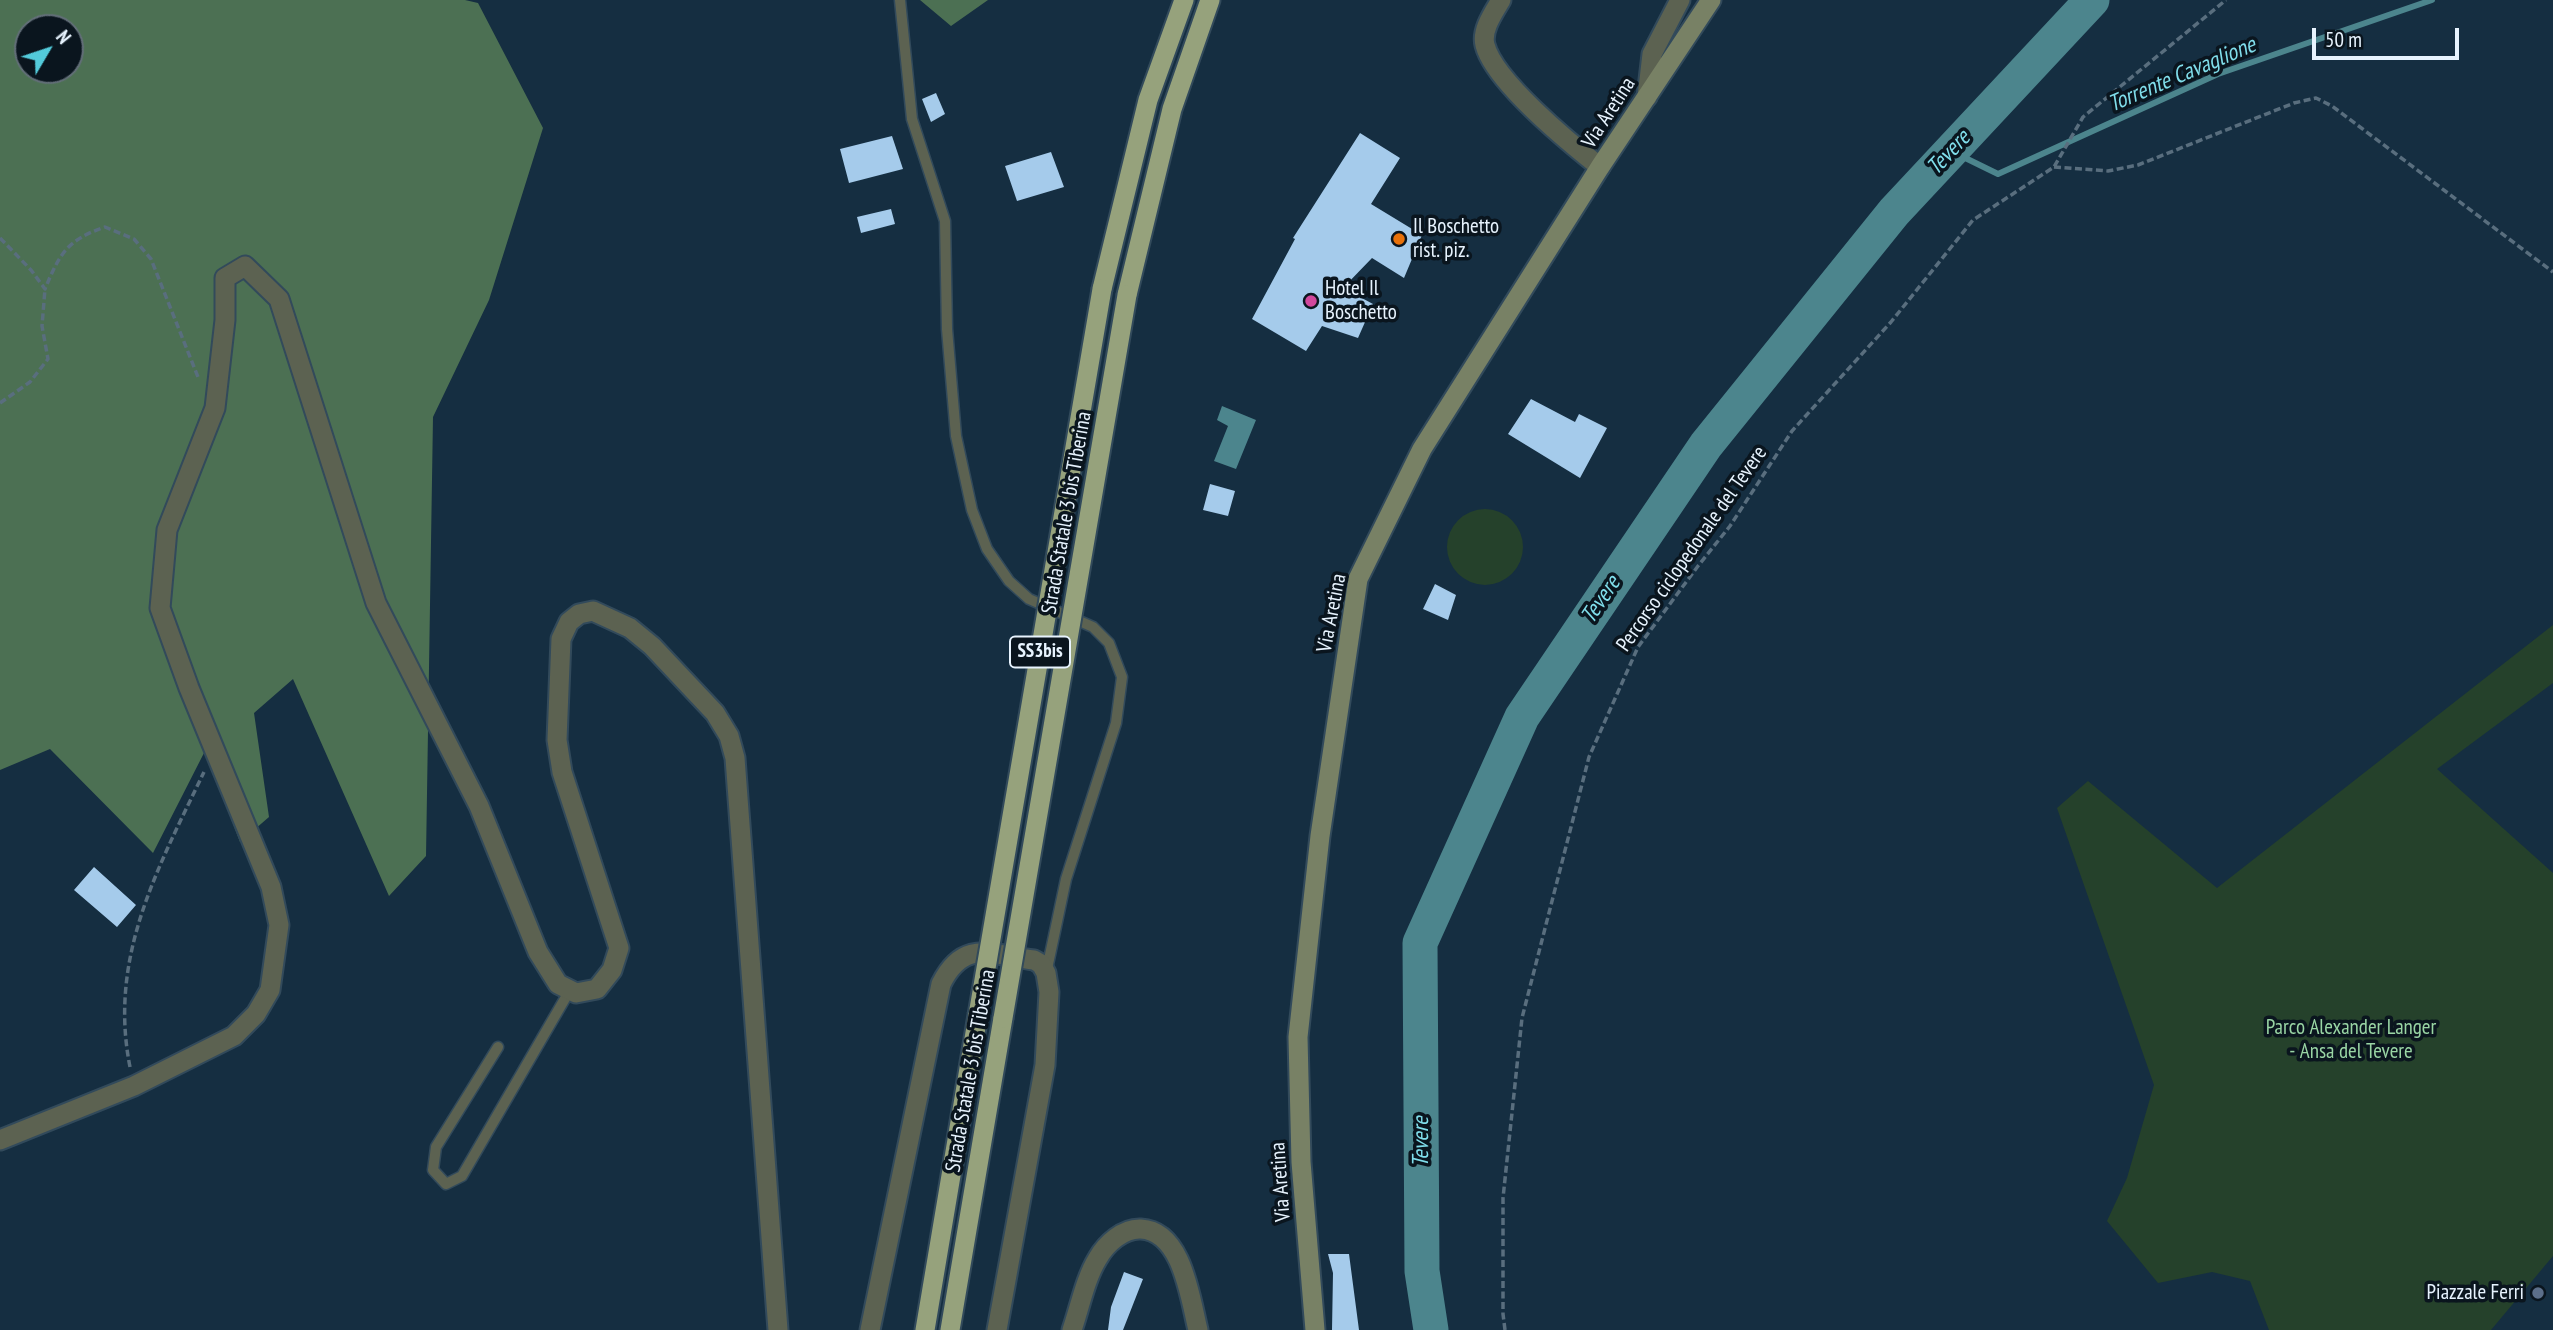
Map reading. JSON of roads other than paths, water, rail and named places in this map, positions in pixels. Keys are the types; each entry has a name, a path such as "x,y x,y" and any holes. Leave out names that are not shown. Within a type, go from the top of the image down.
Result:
{"highway":[{"name":"Strada Statale 3 bis Tiberina","path":"925,1330 1102,289 1148,100 1184,0"},
{"name":"Strada Statale 3 bis Tiberina","path":"950,1330 1127,295 1172,109 1210,0"}],"main road":[{"name":"Via Aretina","path":"1315,1330 1301,1161 1298,1037 1320,836 1358,579 1422,449 1600,167 1711,0"}],"street":[{"path":"1501,0 1488,22 1484,44 1500,71 1550,127 1600,167"},
{"path":"1647,97 1652,54 1680,0"},
{"path":"0,1140 134,1086 234,1036 256,1014 270,990 279,925 271,887 189,688 160,608 167,530 215,408 225,320 225,278 245,266 279,299 376,603 479,806 538,952 558,984 576,993 597,989 612,970 619,948 562,772 557,740 561,639 569,622 579,614 593,611 630,628 652,646 715,713 729,736 736,772 778,1330"},
{"path":"870,1330 941,984 947,971 959,958 971,953 1034,960 1041,964 1046,973 1049,992 1045,1065 997,1330"},
{"path":"1072,1330 1096,1261 1107,1246 1133,1229 1152,1230 1164,1237 1170,1245 1185,1279 1198,1330"}],"lane":[{"path":"900,0 912,119 945,221 947,328 956,436 972,510 986,549 1009,581 1028,599 1093,627 1109,643 1122,677 1116,723 1066,879 1046,973"},
{"path":"498,1047 436,1147 433,1170 446,1184 462,1176 570,990"}],"waterway":[{"name":"Tevere","path":"1431,1330 1422,1271 1420,943 1522,717 1706,445 1894,212 2092,0"},
{"name":"Torrente Cavaglione","path":"1951,151 1998,174 2218,74 2432,0"}],"place":[{"name":"Il Boschetto rist. piz.","path":"1399,239"},
{"name":"Hotel Il Boschetto","path":"1311,301"},
{"name":"Piazzale Ferri","path":"2538,1293"}],"park label":[{"name":"Parco Alexander Langer - Ansa del Tevere","path":"2351,1040"}]}
